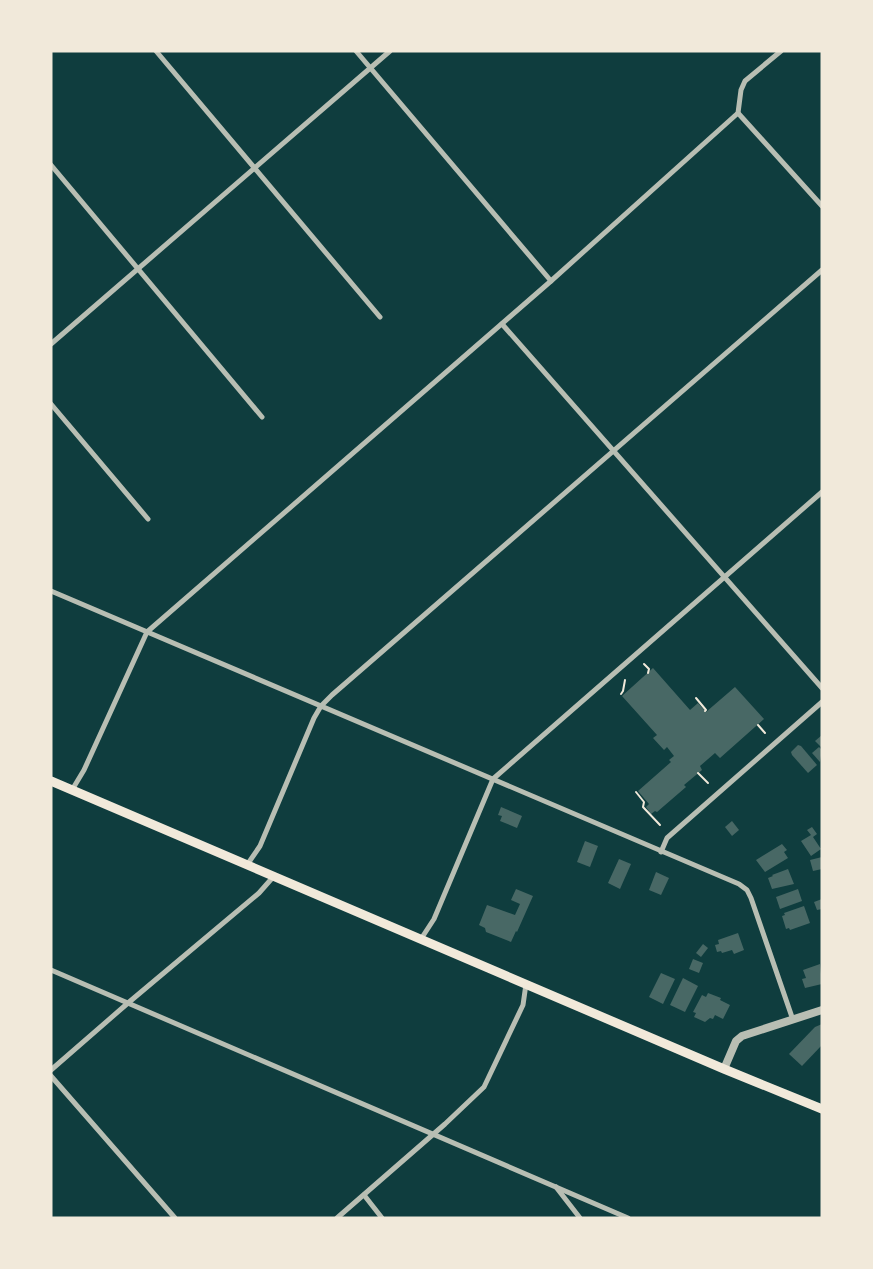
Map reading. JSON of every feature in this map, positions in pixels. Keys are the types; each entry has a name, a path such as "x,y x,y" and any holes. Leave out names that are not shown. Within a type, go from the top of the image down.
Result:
{"main road":[{"path":"51,781 822,1110"}],"street":[{"path":"156,51 380,317"},
{"path":"356,51 551,281"},
{"path":"51,344 390,51"},
{"path":"72,790 84,770 147,632 551,281 738,112 741,90 745,81 781,51"},
{"path":"738,112 822,206"},
{"path":"51,166 262,417"},
{"path":"247,865 260,846 314,718 321,706 822,270"},
{"path":"502,324 822,688"},
{"path":"51,404 148,519"},
{"path":"421,938 434,919 493,779 822,492"},
{"path":"51,591 739,884 747,890 793,1020"},
{"path":"661,852 667,838 822,702"},
{"path":"51,1070 259,893 275,876"},
{"path":"51,970 628,1218"},
{"path":"337,1218 434,1134 484,1087 523,1005 526,984"},
{"path":"724,1069 736,1041 742,1036 822,1010"},
{"path":"51,1076 175,1218"},
{"path":"554,1185 580,1218"},
{"path":"364,1195 382,1218"}],"path":[{"path":"644,664 649,669 648,673"},
{"path":"621,694 625,680"},
{"path":"696,698 705,711"},
{"path":"758,725 765,733"},
{"path":"698,773 708,783"},
{"path":"636,792 644,802 643,807 660,825"}],"building":[{"path":"653,668 690,710 698,703 706,712 735,687 764,719 720,758 715,753 700,766 702,770 684,785 686,787 657,812 655,811 651,814 646,807 649,804 638,791 671,762 669,760 674,756 667,747 664,750 653,738 657,735 622,696"},
{"path":"822,735 822,748 815,741"},
{"path":"798,745 817,765 808,773 792,755 791,752"},
{"path":"819,747 822,750 820,762 812,753"},
{"path":"501,807 522,816 517,828 500,821 502,816 498,815"},
{"path":"732,821 739,830 732,836 725,827"},
{"path":"812,827 817,834 813,837 821,849 811,856 801,841 811,835 807,830"},
{"path":"585,841 598,846 590,867 577,862"},
{"path":"782,844 787,850 784,852 788,858 765,872 756,860"},
{"path":"822,857 822,869 813,871 810,860"},
{"path":"619,859 631,864 620,889 608,883"},
{"path":"788,869 794,884 772,889 768,878"},
{"path":"656,872 669,878 661,895 649,890"},
{"path":"516,889 533,896 511,942 486,932 485,928 479,925 487,905 515,915 520,904 511,900"},
{"path":"798,889 802,901 780,909 776,897"},
{"path":"822,899 822,909 817,910 814,902"},
{"path":"804,906 810,923 790,930 789,928 786,929 782,916 785,915 784,913"},
{"path":"738,933 744,950 734,954 732,950 722,953 721,951 717,952 715,945 719,944 718,940"},
{"path":"703,944 708,948 701,957 696,953"},
{"path":"693,959 703,963 699,973 689,969"},
{"path":"820,964 822,984 805,988 802,979 806,978 803,970"},
{"path":"661,973 675,979 663,1004 649,997"},
{"path":"683,978 698,986 685,1012 670,1005"},
{"path":"708,993 721,998 720,1000 730,1005 723,1019 715,1015 713,1019 710,1018 705,1022 694,1017 696,1013 693,1012 702,995 706,997"},
{"path":"822,1024 822,1045 802,1066 789,1054 815,1027"}]}
